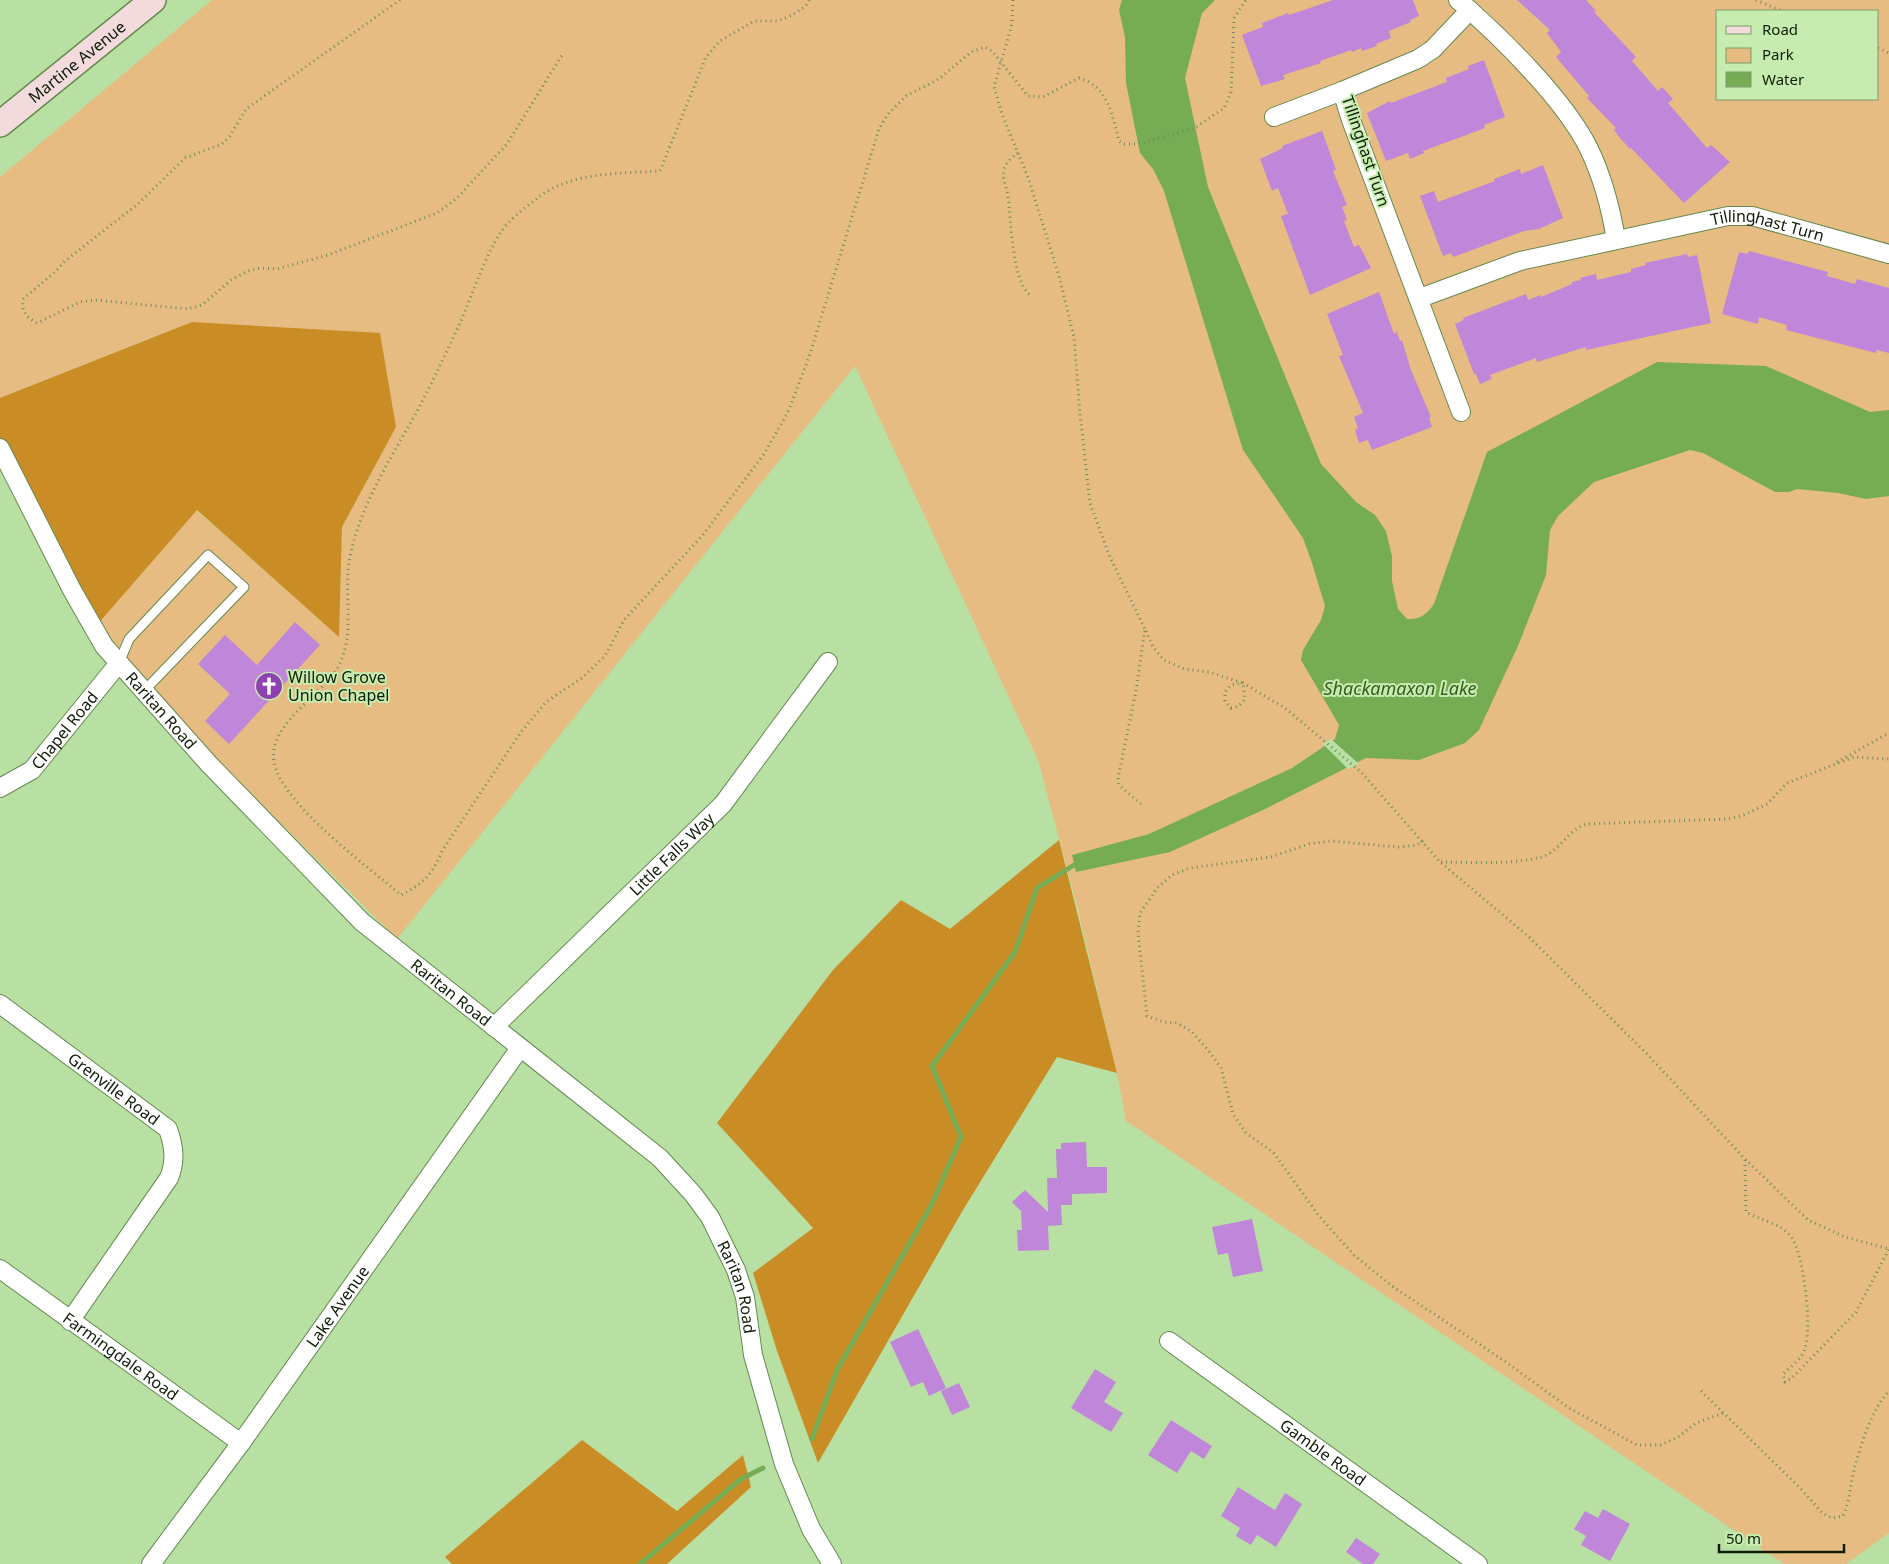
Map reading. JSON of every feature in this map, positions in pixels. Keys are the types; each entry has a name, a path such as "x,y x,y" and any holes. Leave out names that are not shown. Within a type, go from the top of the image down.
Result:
{"main road":[{"name":"Martine Avenue","path":"0,124 153,0"}],"street":[{"name":"Tillinghast Turn","path":"1461,412 1420,298 1351,120 1342,91 1418,59 1433,49 1464,5 1496,34 1576,126 1589,149 1603,182 1612,215 1616,240"},
{"path":"1274,117 1342,91"},
{"name":"Tillinghast Turn","path":"1420,298 1520,261 1737,215 1752,216 1889,254"},
{"name":"Raritan Road","path":"0,448 72,590 104,646 208,763 362,922 660,1158 693,1194 710,1217 724,1243 745,1297 753,1355 784,1464 811,1529 832,1564"},
{"name":"Little Falls Way","path":"494,1027 723,804 828,662"},
{"name":"Chapel Road","path":"0,788 32,770 118,663"},
{"name":"Grenville Road","path":"0,1004 168,1129 173,1142 174,1166 169,1178 70,1321"},
{"name":"Lake Avenue","path":"151,1564 241,1443 520,1048"},
{"name":"Farmingdale Road","path":"0,1269 241,1443"},
{"name":"Gamble Road","path":"1169,1341 1478,1564"}],"lane":[{"path":"118,663 129,639 208,555 244,587 144,691"}],"path":[{"path":"400,0 246,109 230,136 222,144 185,158 138,204 65,260 55,272 23,299 24,310 30,319 37,323 80,302 95,300 188,308 202,305 231,280 248,272 261,268 277,269 328,255 437,213 456,200 507,144 562,55"},
{"path":"809,0 806,6 792,16 778,21 754,21 720,41 706,57 660,171 587,176 565,183 542,194 521,211 499,234 460,325 412,420 380,477 363,514 350,558 346,645 340,664 293,717 278,737 273,749 274,763 282,783 297,802 324,829 401,895 421,885 435,867 442,851 521,732 546,702 582,678 605,656 624,620 702,536 764,454 788,412 809,357 879,129 888,114 906,96 939,79 971,52 985,47 992,51 1001,61 1028,96 1043,97 1078,78 1089,81 1103,93 1118,142 1138,144 1195,128 1224,108 1231,92 1234,18 1246,0"},
{"path":"1013,0 1012,24 994,87 1029,180 1059,276 1074,336 1090,503 1109,555 1152,647 1164,660 1184,669 1209,672 1244,683 1285,708 1361,772 1440,862 1528,936 1646,1052 1745,1159 1808,1220 1845,1238 1889,1249 1856,1312 1829,1342 1792,1378 1785,1382 1782,1374 1805,1350 1809,1319 1799,1259 1793,1239 1782,1227 1759,1220 1746,1212 1745,1159"},
{"path":"1756,0 1780,10"},
{"path":"1018,153 1004,168 1003,181 1008,194 1018,270 1023,290 1030,295"},
{"path":"1141,804 1119,785 1118,778 1136,690 1145,629"},
{"path":"1244,683 1245,699 1239,706 1231,708 1225,701 1225,692 1231,685 1244,683"},
{"path":"1829,766 1889,733"},
{"path":"1440,862 1531,861 1550,853 1576,828 1586,824 1727,819 1744,815 1767,804 1787,783 1854,756 1889,759"},
{"path":"1423,841 1417,845 1399,847 1330,841 1309,844 1271,857 1190,868 1172,875 1158,886 1140,913 1138,933 1147,1016 1164,1022 1177,1023 1191,1031 1203,1044 1221,1068 1233,1114 1246,1133 1272,1152 1319,1216 1354,1255 1392,1286 1506,1362 1570,1408 1637,1445 1661,1445 1678,1437 1696,1423 1723,1413"},
{"path":"1700,1391 1802,1490 1822,1513 1832,1518 1843,1516 1848,1506 1854,1470 1865,1436 1880,1400 1889,1391"}],"green space":[{"path":"212,0 1889,0 1889,1533 1846,1564 1784,1564 1126,1121 1117,1073 1078,910 1038,760 855,366 397,939 90,633 196,510 339,636 342,527 396,427 192,322 0,398 0,177"}],"shaded area":[{"path":"192,322 380,333 396,427 342,527 339,637 197,510 90,633 0,440 0,398"},
{"path":"1059,840 1117,1073 1057,1057 963,1210 818,1463 777,1351 753,1273 813,1228 717,1123 833,970 901,900 950,929"},
{"path":"582,1440 677,1511 743,1455 751,1487 667,1564 452,1564 445,1557"}],"water":[{"name":"Shackamaxon Lake","path":"1122,0 1215,0 1202,13 1185,78 1208,187 1321,464 1356,502 1375,515 1386,531 1392,556 1392,581 1398,609 1407,619 1423,616 1434,604 1487,452 1657,362 1766,366 1870,412 1889,410 1889,496 1866,499 1838,493 1797,489 1789,492 1775,492 1703,453 1690,450 1594,482 1558,516 1550,530 1546,575 1518,646 1479,730 1465,743 1419,760 1366,758 1263,810 1170,852 1076,872 1072,855 1149,834 1292,768 1335,739 1339,725 1301,660 1303,650 1321,620 1325,606 1312,563 1303,538 1243,450 1164,191 1153,169 1140,153 1126,83 1125,37 1119,10"}],"pier":[{"path":"1331,739 1359,764 1348,769 1323,744"}],"building":[{"path":"1333,0 1413,0 1419,16 1410,20 1411,22 1389,31 1391,38 1376,44 1377,46 1362,51 1361,48 1352,52 1351,50 1320,61 1321,63 1283,75 1285,79 1261,86 1242,35 1263,27 1262,23 1288,13 1289,15"},
{"path":"1517,0 1586,0 1596,11 1594,12 1636,57 1632,61 1658,91 1662,87 1673,99 1668,103 1707,148 1711,145 1730,162 1684,203 1630,149 1614,130 1616,128 1587,98 1589,96 1556,57 1561,52 1547,33 1550,30"},
{"path":"1484,60 1505,117 1484,125 1485,128 1423,151 1424,153 1410,159 1408,153 1386,161 1367,113 1390,101 1391,103 1447,82 1446,78 1469,69 1468,66"},
{"path":"1322,131 1336,170 1333,171 1347,205 1342,207 1347,220 1344,221 1354,247 1359,245 1371,268 1310,295 1281,216 1288,214 1278,188 1272,191 1260,159 1283,148 1282,146"},
{"path":"1543,165 1563,218 1539,229 1524,231 1453,257 1451,253 1443,256 1420,196 1434,191 1438,202 1495,181 1494,179 1520,169 1521,174"},
{"path":"1749,251 1828,272 1827,276 1855,284 1857,279 1889,288 1889,353 1877,350 1876,353 1786,330 1787,325 1759,317 1758,324 1722,314 1739,252 1748,254"},
{"path":"1687,254 1688,257 1697,255 1711,323 1586,350 1586,347 1537,362 1536,358 1490,375 1492,379 1480,384 1476,374 1474,374 1455,324 1464,320 1463,318 1526,294 1528,300 1540,295 1541,297 1572,284 1572,282 1581,280 1580,278 1596,274 1597,280 1631,272 1631,269 1646,265 1645,263"},
{"path":"1379,292 1394,334 1397,332 1400,341 1402,340 1411,370 1431,417 1429,418 1432,427 1372,450 1368,440 1359,443 1355,430 1358,428 1354,417 1363,413 1339,356 1343,355 1327,314"},
{"path":"295,622 320,645 229,744 205,721 230,694 198,664 225,635 257,665"},
{"path":"1086,1142 1087,1167 1107,1167 1107,1193 1072,1194 1072,1205 1061,1205 1062,1225 1048,1226 1049,1250 1018,1251 1017,1230 1022,1230 1021,1211 1012,1202 1025,1190 1048,1212 1047,1178 1057,1178 1056,1149 1061,1149 1061,1143"},
{"path":"1252,1219 1263,1271 1233,1277 1228,1253 1218,1255 1212,1227"},
{"path":"918,1329 946,1388 929,1396 923,1382 911,1387 890,1342"},
{"path":"1095,1369 1116,1382 1104,1402 1123,1413 1111,1432 1071,1408"},
{"path":"959,1383 970,1407 952,1415 941,1391"},
{"path":"1171,1420 1212,1446 1204,1459 1191,1451 1177,1473 1148,1455"},
{"path":"1238,1487 1275,1510 1285,1493 1302,1504 1276,1547 1257,1535 1251,1545 1236,1536 1240,1528 1221,1516"},
{"path":"1603,1509 1630,1524 1610,1561 1581,1545 1586,1536 1574,1529 1585,1511 1598,1518"},
{"path":"1356,1538 1380,1554 1373,1564 1363,1564 1346,1552"}],"waterway":[{"path":"812,1439 837,1370 932,1204 961,1137 932,1066 1015,952 1037,888 1074,865"},
{"path":"640,1564 741,1479 763,1468"}],"place":[{"name":"Willow Grove Union Chapel","path":"269,686"}]}
